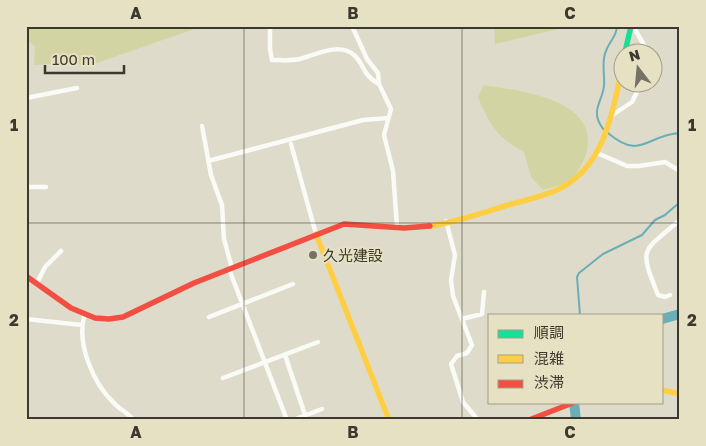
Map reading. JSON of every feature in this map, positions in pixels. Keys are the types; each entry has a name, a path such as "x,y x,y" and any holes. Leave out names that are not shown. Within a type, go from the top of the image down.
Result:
{"main road":[{"path":"628,42 632,26"},
{"path":"26,276 84,317 100,320 123,317 231,269 344,224 358,223 411,228 446,221 551,193 577,178 597,154 611,116 617,92"},
{"path":"316,234 389,420"},
{"path":"664,390 678,394"},
{"path":"529,420 570,404"}],"street":[{"path":"270,26 272,60 299,59 328,51 347,52 354,55 369,78 379,84"},
{"path":"352,26 367,59 378,73 379,84 391,109 384,135 393,171 397,227"},
{"path":"632,26 642,42"},
{"path":"26,98 77,88"},
{"path":"611,116 632,102 637,92"},
{"path":"208,161 363,120 388,118"},
{"path":"202,126 208,161 222,205 224,239 231,269 242,304 287,420"},
{"path":"291,144 316,234"},
{"path":"597,154 627,166 665,162 680,171"},
{"path":"26,187 46,187"},
{"path":"670,295 664,297 658,295 645,258 647,249 680,220"},
{"path":"446,221 455,255 451,286 472,345 467,352 457,356 452,364 463,402 478,420"},
{"path":"37,283 45,267 61,252"},
{"path":"209,317 293,284"},
{"path":"462,319 482,314 484,292"},
{"path":"84,317 82,325 88,361 96,379 108,397 134,420"},
{"path":"26,319 82,325"},
{"path":"223,378 318,342"},
{"path":"285,355 305,415"},
{"path":"293,420 322,409"}],"green space":[{"path":"26,26 203,26 85,67 75,62 34,65 35,46 26,40"},
{"path":"494,26 571,26 495,44"},
{"path":"484,85 516,90 553,100 568,108 580,119 587,133 587,151 571,182 543,190 531,177 524,152 501,136 486,115 478,97"}],"waterway":[{"path":"604,130 597,118 597,112 604,86 603,64 605,55 616,33 617,26"},
{"path":"608,133 619,141 636,146 680,133"},
{"path":"580,314 577,277 579,273 603,254 642,235 655,220 665,215 680,202"},
{"path":"664,318 680,314"},
{"path":"574,404 576,420"}],"traffic: fast":[{"path":"627,42 631,26"}],"traffic: slow":[{"path":"430,226 460,220 553,192 575,179 588,166 598,150 611,115 616,92"},
{"path":"316,234 389,420"},
{"path":"664,390 680,394"}],"traffic: jam":[{"path":"26,276 71,308 95,318 109,319 123,317 194,283 344,224 404,228 430,226"},
{"path":"529,420 570,404"}],"place":[{"name":"久光建設","path":"313,255"}]}
